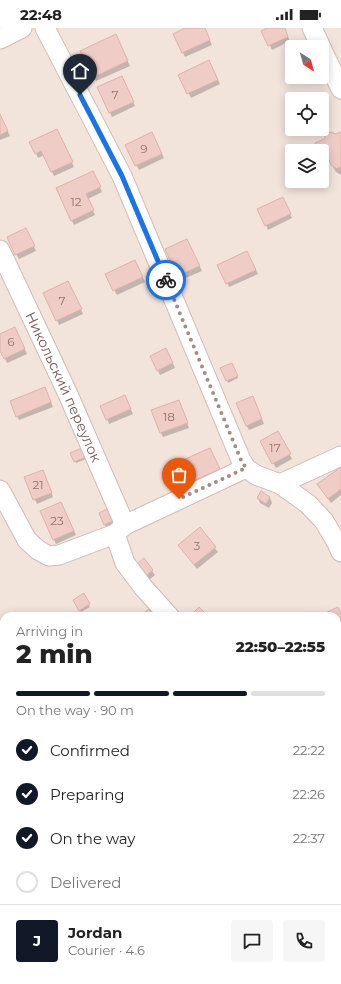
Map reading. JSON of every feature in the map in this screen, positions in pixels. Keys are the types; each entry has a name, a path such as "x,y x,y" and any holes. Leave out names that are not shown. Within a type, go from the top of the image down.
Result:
{"street":[{"path":"0,39 22,28"},
{"path":"45,28 122,176 241,460 246,468 256,475 280,484 308,504 324,521 341,552"},
{"path":"312,28 317,40"},
{"path":"329,64 341,89"},
{"name":"Никольский переулок","path":"0,250 67,392 120,530 125,563 143,587 165,612"},
{"path":"280,484 341,456"},
{"path":"0,490 27,540 38,550 49,556 59,555 120,530 246,468"}],"shaded area":[{"path":"0,28 341,28 341,612 0,612"}],"building":[{"path":"185,28 205,28 210,40 182,53 173,34"},
{"path":"267,28 285,28 288,37 268,46 261,31"},
{"path":"116,34 128,61 92,78 80,51"},
{"path":"209,60 218,80 187,94 178,75"},
{"path":"122,76 134,102 109,113 97,87"},
{"path":"0,114 8,131 0,135"},
{"path":"57,129 73,162 51,172 41,151 35,154 29,142"},
{"path":"152,132 162,154 135,166 125,145"},
{"path":"341,132 341,170 339,167 337,169 331,165 329,160 329,144 315,143 324,139 325,136 329,136 329,133 335,134"},
{"path":"93,171 101,187 86,194 94,210 71,221 56,188"},
{"path":"283,197 291,214 265,226 257,209"},
{"path":"26,228 35,246 15,255 7,237"},
{"path":"187,239 200,266 177,276 165,249"},
{"path":"247,251 256,270 226,284 217,265"},
{"path":"135,260 143,277 113,291 105,274"},
{"path":"68,281 82,309 56,321 43,293"},
{"path":"15,327 25,349 4,359 0,351 0,334"},
{"path":"166,348 173,363 157,371 150,356"},
{"path":"232,363 238,376 226,381 220,368"},
{"path":"45,387 51,402 16,417 10,401"},
{"path":"125,395 131,409 106,420 100,406"},
{"path":"253,396 262,419 246,426 236,403"},
{"path":"179,400 188,423 160,433 151,410"},
{"path":"278,431 291,454 272,464 260,441"},
{"path":"82,448 86,457 74,462 70,453"},
{"path":"210,448 220,469 193,481 183,460"},
{"path":"341,467 341,489 328,499 317,484"},
{"path":"43,470 52,493 33,500 24,477"},
{"path":"261,491 270,497 266,504 257,498"},
{"path":"61,502 74,531 53,540 40,511"},
{"path":"107,509 113,521 104,525 99,513"},
{"path":"200,527 216,547 194,565 178,545"},
{"path":"144,558 153,570 146,576 137,564"},
{"path":"84,593 90,604 79,611 73,600"},
{"path":"199,607 204,612 194,612"},
{"path":"338,607 340,612 327,612"}],"way so far":[{"path":"166,280 241,460 246,468 179,499"}],"route":[{"path":"80,95 122,176 166,280"}]}
